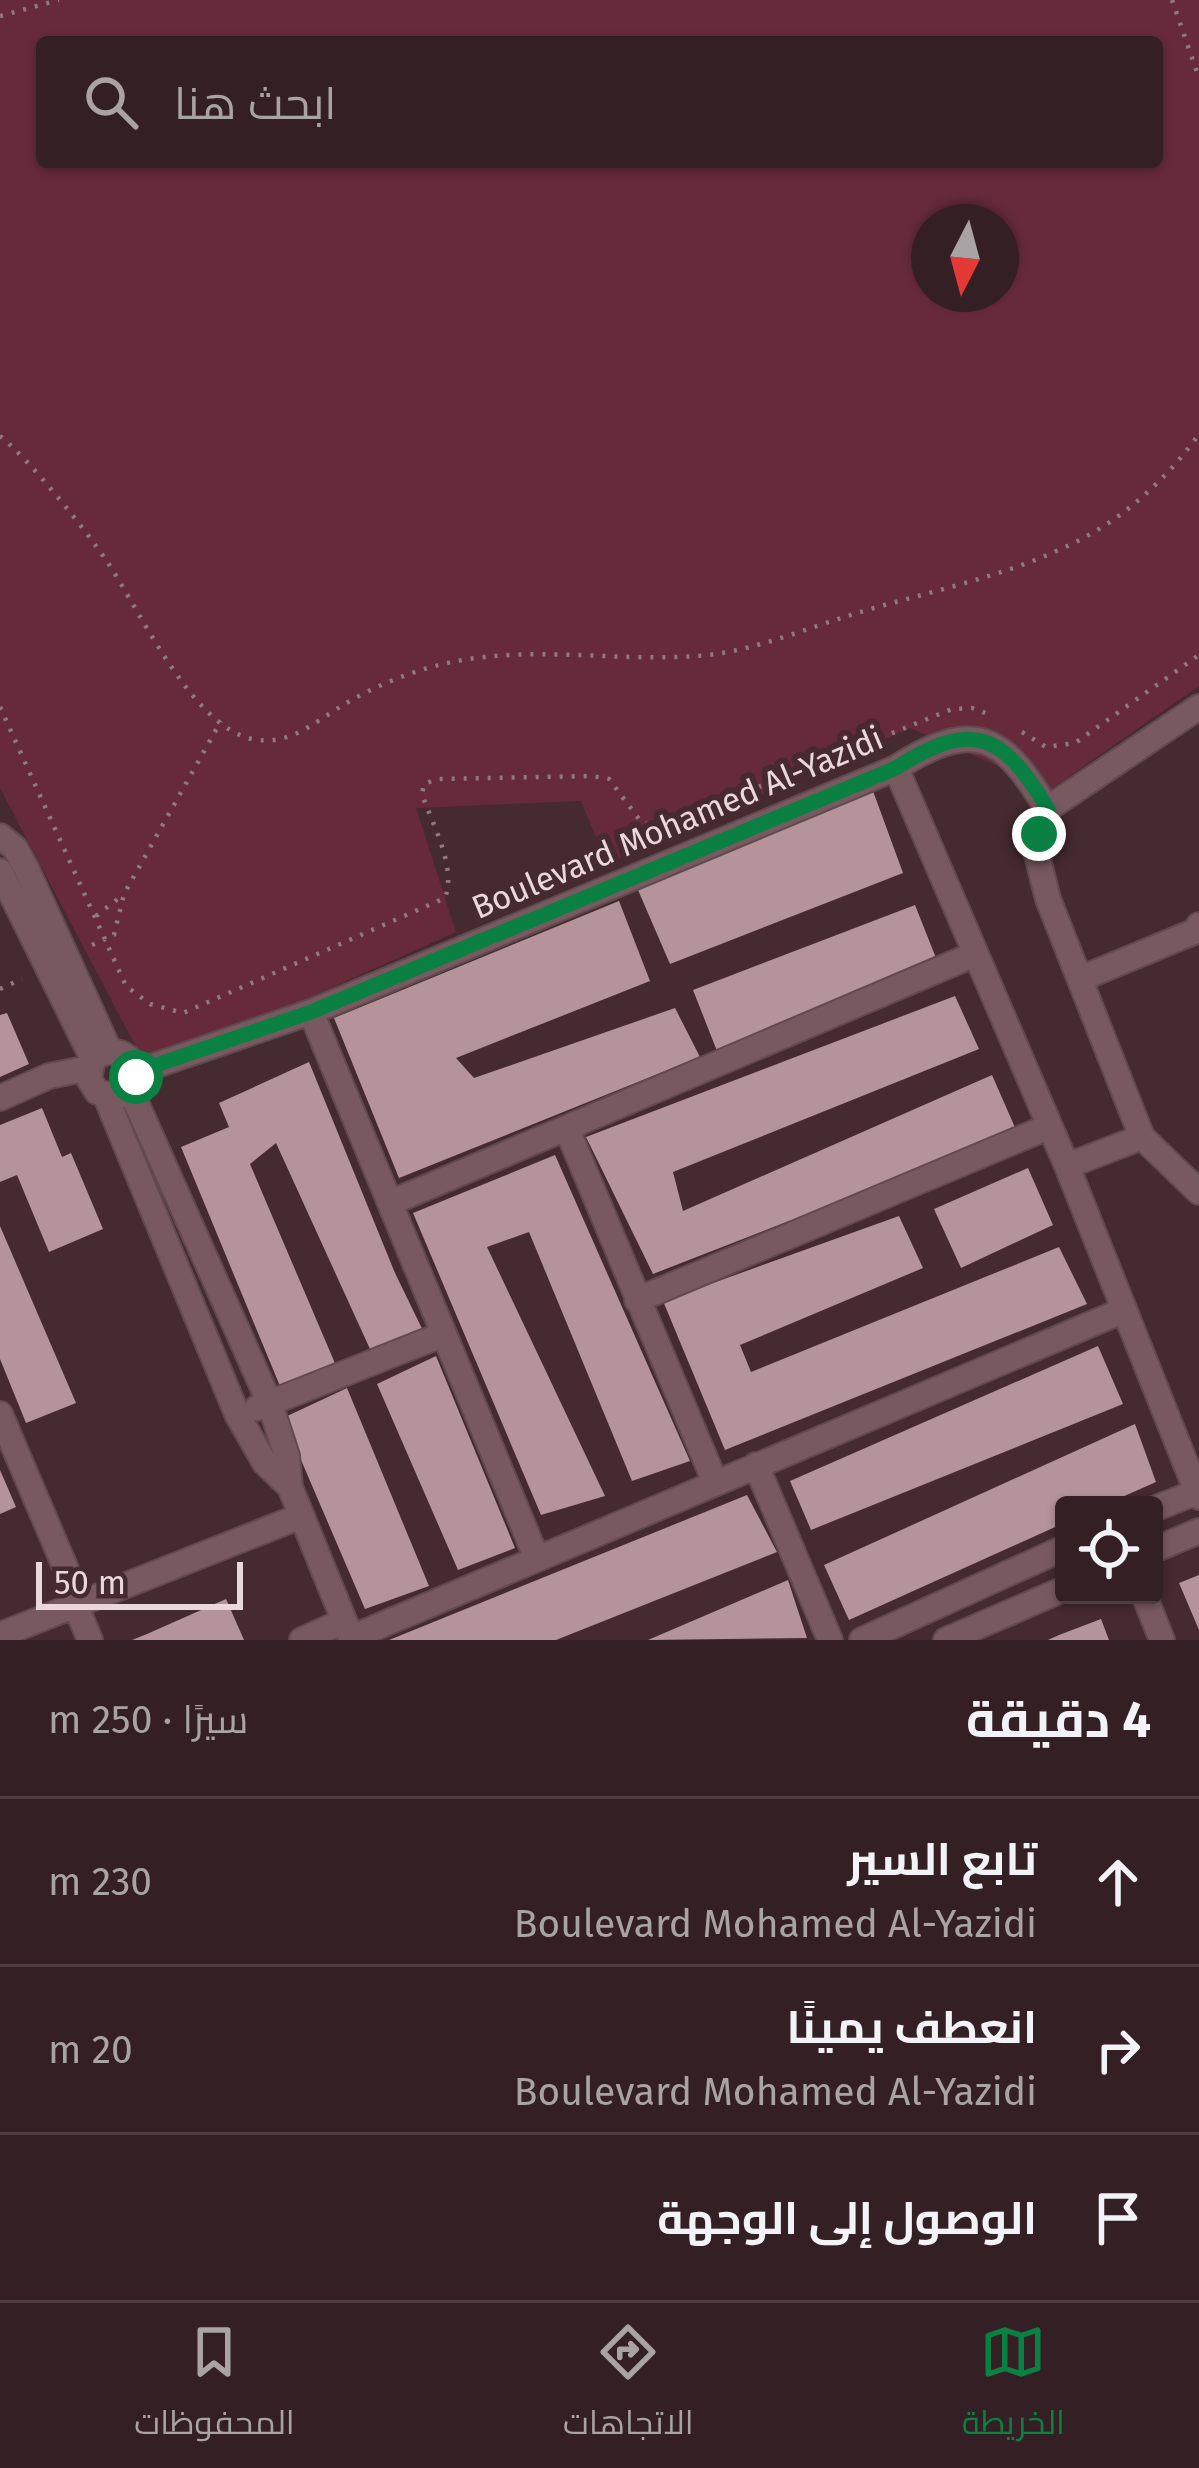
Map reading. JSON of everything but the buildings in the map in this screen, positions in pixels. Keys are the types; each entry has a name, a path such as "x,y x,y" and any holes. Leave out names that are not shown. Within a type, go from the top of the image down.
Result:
{"street":[{"path":"1199,707 1048,809 1039,834 1039,872 1142,1137 1199,1192"},
{"name":"Boulevard Mohamed Al-Yazidi","path":"124,1086 896,768 939,744 969,739 988,743 1021,764 1048,809"},
{"path":"896,768 1067,1166 1198,1493 1163,1506"},
{"path":"0,836 15,848 70,957 97,1059 90,1083 124,1086"},
{"path":"26,868 0,874 97,1059"},
{"path":"1079,979 1198,935"},
{"path":"389,1203 973,956"},
{"path":"311,1012 537,1559"},
{"path":"0,1098 97,1059 128,1056 124,1086 237,1414 265,1463 290,1487"},
{"path":"124,1086 270,1404 287,1456 290,1487 349,1633"},
{"path":"638,1300 1048,1127"},
{"path":"567,1129 716,1482"},
{"path":"1067,1166 1142,1137"},
{"path":"302,1640 349,1633 537,1559 1122,1312"},
{"path":"237,1414 444,1334"},
{"path":"1,1418 90,1640"},
{"path":"756,1465 830,1640"},
{"path":"0,1635 301,1516"},
{"path":"1163,1546 1199,1531"},
{"path":"862,1640 1055,1552"},
{"path":"946,1640 1055,1593"},
{"path":"1148,1604 1162,1640"}],"path":[{"path":"0,16 59,0"},
{"path":"1172,0 1199,78"},
{"path":"0,436 105,558 183,687 250,739 278,740 307,730 344,704 400,677 445,663 536,654 700,656 1026,562 1095,532 1177,465 1199,434"},
{"path":"1012,726 1046,747 1075,743 1199,655"},
{"path":"0,707 126,986 150,1004 183,1012 445,898 448,869 422,794 424,784 482,778 609,779 642,823 654,825 952,709 995,716"},
{"path":"70,957 114,935 124,893 221,721"},
{"path":"94,918 124,893"}],"shaded area":[{"path":"0,0 1199,0 1199,686 1051,789 910,728 607,864 581,801 416,808 456,932 148,1070 0,788"}],"route":[{"path":"136,1077 136,1072 311,1012 896,768 939,744 969,739 988,743 1021,764 1048,809 1039,834"}]}
